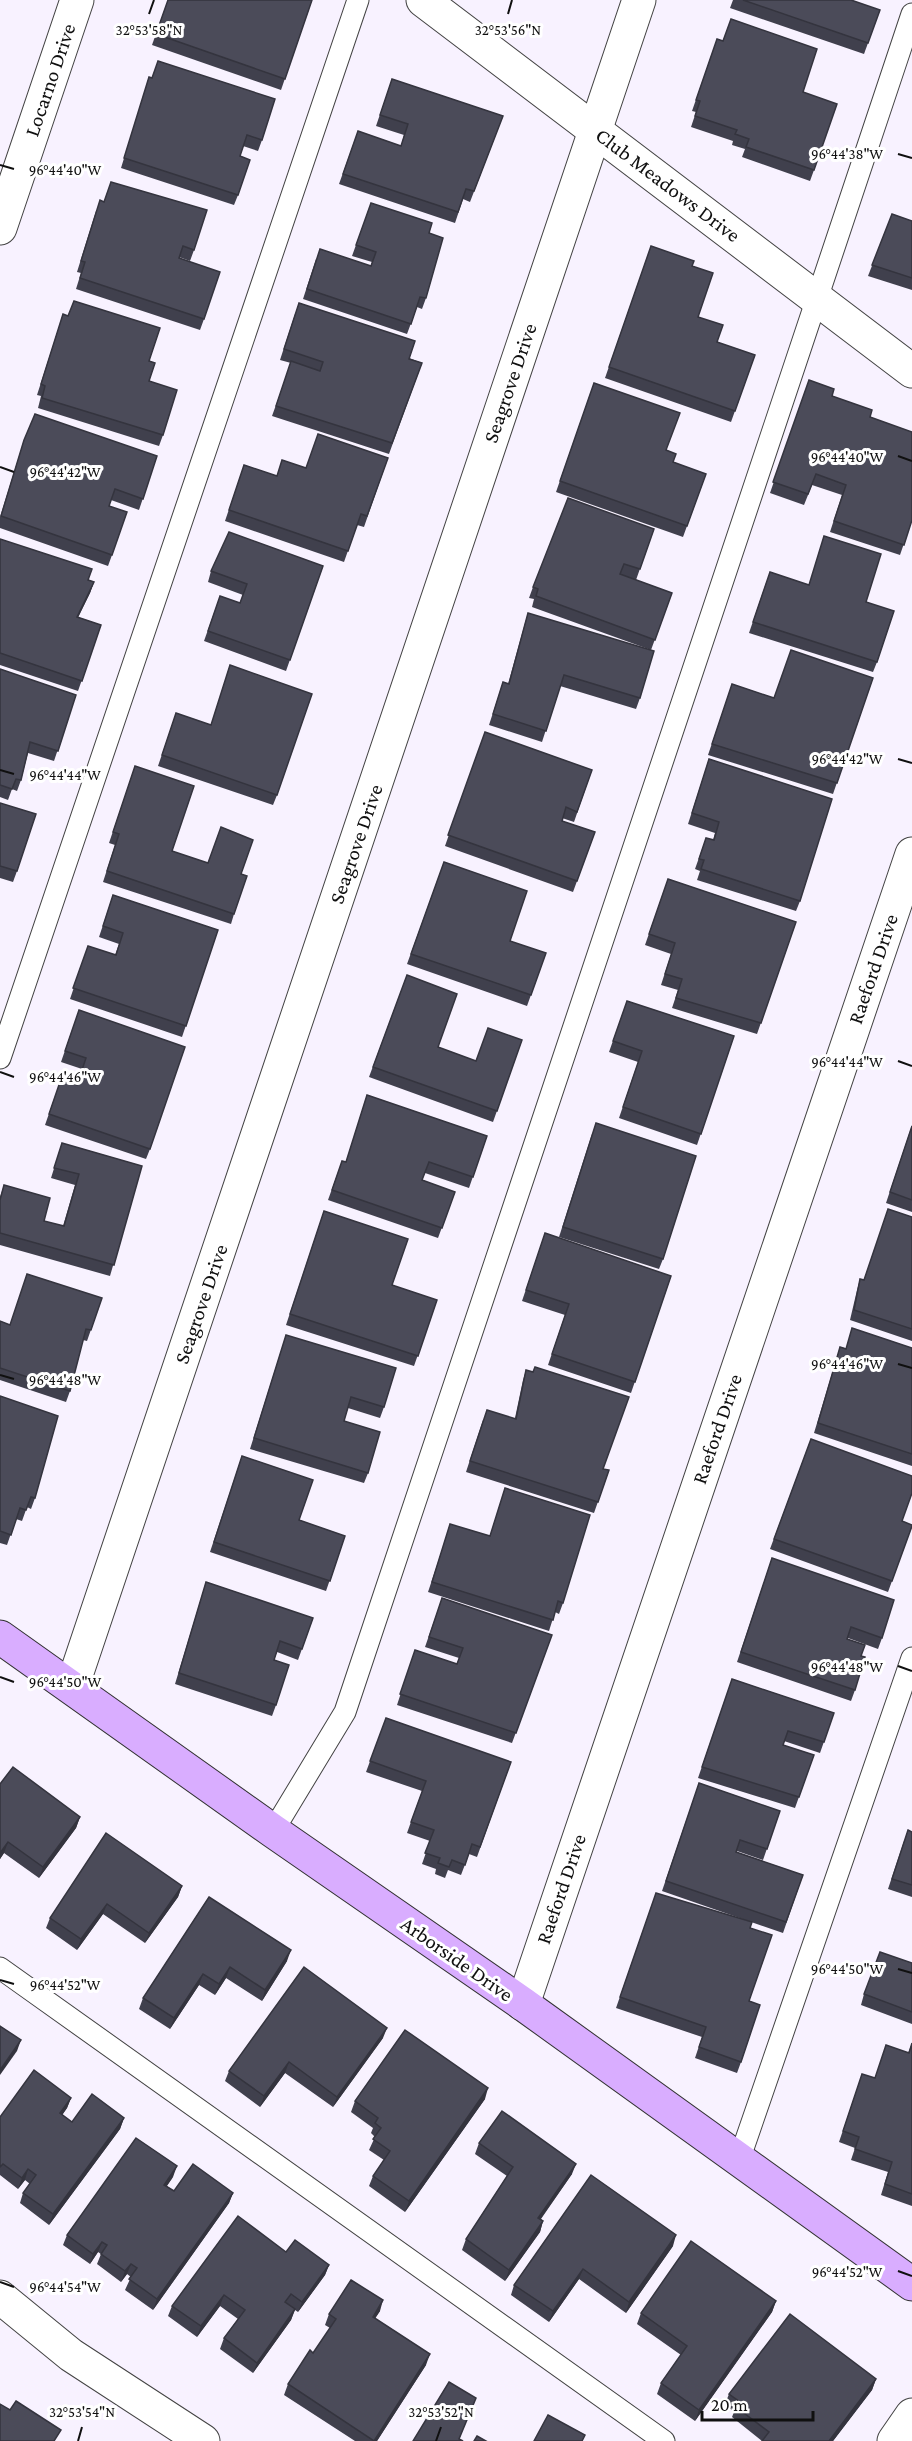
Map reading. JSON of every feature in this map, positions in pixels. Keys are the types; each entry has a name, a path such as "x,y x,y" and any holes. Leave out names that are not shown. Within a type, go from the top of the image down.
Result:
{"street":[{"name":"Locarno Drive","path":"0,228 77,0"},
{"name":"Club Meadows Drive","path":"423,0 912,371"},
{"name":"Seagrove Drive","path":"72,1688 639,0"},
{"name":"Raeford Drive","path":"523,2004 912,854"},
{"name":"Arborside Drive","path":"0,1637 273,1831 523,2004 912,2284"},
{"path":"0,2297 71,2355 203,2441"},
{"path":"894,2441 912,2415"}],"lane":[{"path":"0,1058 358,0"},
{"path":"273,1831 345,1712 912,14"},
{"path":"739,2160 912,1658"},
{"path":"0,1968 664,2441"}],"building":[{"path":"168,0 312,0 285,79 156,34"},
{"path":"743,0 851,0 880,10 868,43"},
{"path":"731,19 817,49 803,92 837,104 814,170 746,147 749,139 735,134 737,130 695,116 700,101 696,100 717,39 723,41"},
{"path":"158,61 275,99 262,140 247,135 240,156 250,160 238,195 124,158 149,77 152,78"},
{"path":"392,79 503,116 474,191 466,189 458,212 343,174 358,131 401,146 408,124 380,115"},
{"path":"111,182 207,210 194,250 183,246 179,258 220,272 204,319 80,278 85,262 81,261 100,200 104,202"},
{"path":"371,203 432,223 429,233 443,238 426,298 420,297 411,324 307,289 320,249 371,266 376,252 356,245"},
{"path":"892,214 912,221 912,278 872,265"},
{"path":"651,246 694,261 692,266 713,273 698,317 723,325 717,342 755,355 735,411 609,367"},
{"path":"74,301 160,328 149,361 155,363 149,381 177,390 163,435 42,398 45,386 41,384 63,314 68,316"},
{"path":"299,303 415,341 409,359 422,363 392,443 276,406 291,361 320,371 323,362 284,349"},
{"path":"809,380 834,389 832,396 872,410 870,417 912,432 912,520 904,545 834,521 846,485 816,474 808,494 773,482"},
{"path":"594,383 680,413 666,450 676,454 673,462 706,474 687,526 560,481"},
{"path":"35,414 157,456 143,499 115,489 109,506 127,512 112,555 1,516 24,440"},
{"path":"318,434 388,458 367,516 361,514 348,551 229,510 244,465 277,476 282,460 306,468"},
{"path":"568,498 654,529 640,569 624,564 620,574 672,593 655,640 536,596 538,589 533,587"},
{"path":"229,532 323,566 290,660 208,631 220,596 240,603 247,584 211,571"},
{"path":"824,536 881,554 866,602 894,611 877,662 753,622 770,572 809,585"},
{"path":"0,539 92,569 88,580 94,582 77,617 101,625 82,681 0,653"},
{"path":"528,613 654,651 640,698 564,675 546,731 493,714 503,682 509,684"},
{"path":"791,650 873,678 837,783 712,744 732,684 774,698"},
{"path":"230,665 312,694 277,795 162,755 176,713 211,725"},
{"path":"0,669 76,695 58,751 30,742 21,780 16,779 12,789 0,785"},
{"path":"485,732 592,770 577,812 566,807 562,821 595,832 577,881 448,835"},
{"path":"709,759 832,799 800,901 701,869 704,860 699,859 706,838 714,840 719,822 692,813"},
{"path":"135,766 194,786 172,851 208,863 221,827 253,840 241,874 247,876 234,914 107,871 119,834 113,832"},
{"path":"0,803 36,814 17,871 0,866"},
{"path":"444,862 527,891 510,941 546,953 531,995 411,954"},
{"path":"668,879 796,922 761,1023 676,998 682,979 665,974 675,943 649,934"},
{"path":"113,895 218,930 186,1026 73,988 88,946 116,955 123,933 103,926"},
{"path":"407,975 457,994 438,1047 476,1061 488,1028 522,1040 497,1111 373,1067"},
{"path":"627,1001 734,1036 701,1134 623,1107 642,1051 613,1041"},
{"path":"79,1010 185,1047 150,1149 49,1114 61,1079 77,1085 86,1058 65,1051"},
{"path":"367,1095 487,1136 473,1177 429,1162 422,1180 455,1192 442,1228 332,1190 342,1161 346,1162"},
{"path":"596,1123 696,1156 663,1259 563,1227"},
{"path":"912,1126 912,1200 890,1192"},
{"path":"62,1143 142,1166 114,1265 0,1233 0,1200 4,1185 50,1198 44,1221 64,1226 79,1174 54,1168"},
{"path":"888,1209 912,1217 912,1329 854,1310 860,1279 864,1280"},
{"path":"324,1211 408,1239 392,1285 437,1300 418,1356 290,1314"},
{"path":"545,1233 671,1276 635,1382 552,1354 569,1304 526,1290"},
{"path":"27,1274 102,1298 91,1330 86,1329 70,1391 0,1368 0,1321 10,1325"},
{"path":"852,1328 912,1348 912,1454 818,1423 840,1347 846,1349"},
{"path":"286,1335 396,1368 384,1407 351,1397 344,1421 380,1432 368,1473 254,1438"},
{"path":"535,1367 629,1397 603,1469 609,1470 598,1502 470,1461 487,1410 516,1419 526,1370 533,1372"},
{"path":"0,1396 58,1416 35,1498 31,1497 26,1510 20,1508 11,1535 0,1531"},
{"path":"811,1439 912,1476 912,1493 902,1521 912,1526 892,1581 774,1539"},
{"path":"242,1456 313,1480 299,1520 345,1536 330,1581 214,1542"},
{"path":"505,1488 590,1515 563,1603 558,1601 553,1620 432,1582 450,1524 490,1536"},
{"path":"772,1558 894,1600 882,1638 851,1627 847,1639 865,1645 861,1656 865,1657 855,1690 741,1652"},
{"path":"206,1582 313,1618 302,1649 280,1641 274,1660 289,1665 276,1705 179,1673"},
{"path":"442,1598 552,1635 516,1733 400,1694 415,1650 457,1664 463,1648 429,1637"},
{"path":"732,1679 834,1713 824,1742 788,1731 783,1745 814,1755 799,1797 702,1767"},
{"path":"386,1718 511,1762 480,1847 472,1844 465,1865 452,1860 449,1867 438,1863 440,1858 425,1853 434,1830 411,1822 426,1781 370,1761"},
{"path":"13,1767 80,1817 43,1867 8,1842 0,1853 0,1784"},
{"path":"699,1783 780,1811 767,1849 740,1840 736,1852 803,1875 786,1922 666,1881"},
{"path":"908,1830 912,1832 912,1885 892,1879"},
{"path":"106,1833 182,1886 149,1933 107,1904 81,1939 50,1918"},
{"path":"656,1893 752,1922 750,1928 772,1935 749,2001 760,2005 741,2062 699,2047 706,2027 620,1997"},
{"path":"209,1897 291,1950 265,1990 230,1967 219,1984 203,1974 174,2018 143,1998"},
{"path":"880,1952 912,1963 912,2012 864,1994"},
{"path":"304,1967 387,2028 337,2097 289,2062 264,2096 229,2071"},
{"path":"0,2026 21,2040 0,2070"},
{"path":"405,2030 488,2088 409,2201 373,2176 390,2151 373,2139 381,2128 375,2123 378,2118 355,2101"},
{"path":"912,2043 912,2194 885,2184 892,2162 855,2149 859,2137 843,2131 862,2074 875,2078 886,2045 909,2053"},
{"path":"34,2070 71,2098 60,2113 72,2122 92,2094 124,2118 53,2214 23,2193 36,2175 28,2169 22,2178 3,2164 0,2167 0,2117"},
{"path":"502,2111 576,2164 538,2218 543,2221 509,2270 466,2239 513,2167 479,2143"},
{"path":"136,2138 177,2166 164,2185 174,2191 193,2164 233,2193 157,2299 129,2279 137,2268 131,2264 125,2271 101,2254 107,2245 102,2242 93,2254 67,2235"},
{"path":"591,2175 676,2235 629,2302 583,2269 553,2311 514,2285"},
{"path":"238,2216 286,2252 295,2240 329,2265 302,2302 291,2294 285,2302 295,2309 257,2363 224,2338 245,2310 224,2295 201,2326 172,2306"},
{"path":"691,2241 776,2301 699,2410 661,2383 687,2346 641,2313"},
{"path":"351,2280 383,2300 373,2317 430,2354 374,2441 288,2384 310,2350 313,2353 336,2319 329,2314"},
{"path":"790,2314 876,2379 829,2441 762,2441 769,2432 736,2407 740,2402 729,2394"},
{"path":"449,2382 476,2398 459,2439 463,2441 413,2441"},
{"path":"16,2401 61,2430 54,2441 0,2441 0,2404 10,2410"},
{"path":"548,2415 585,2435 582,2441 534,2441"},
{"path":"477,2436 486,2441 474,2441"}]}
